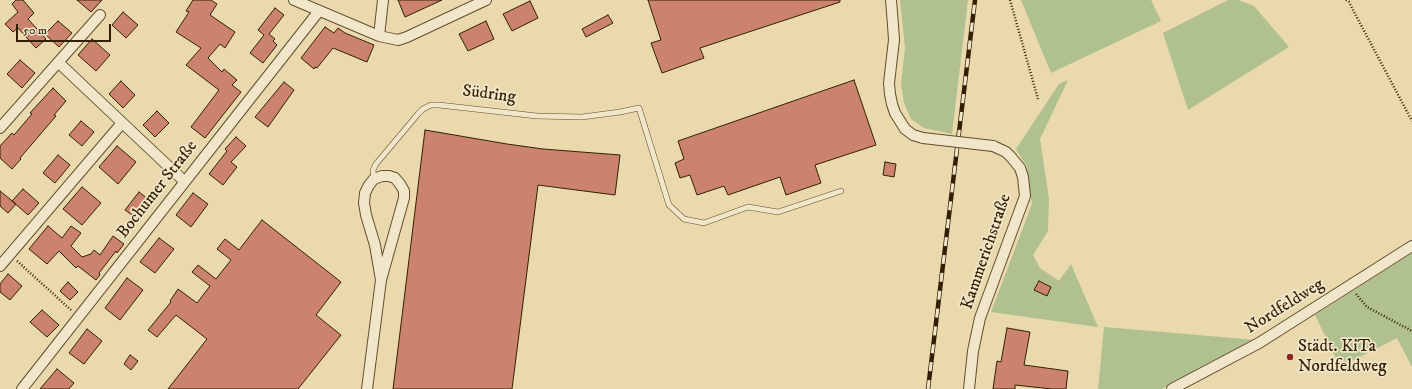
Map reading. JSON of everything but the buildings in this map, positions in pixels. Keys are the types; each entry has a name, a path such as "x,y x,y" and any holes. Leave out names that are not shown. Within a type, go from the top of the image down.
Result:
{"street":[{"path":"294,0 379,36 398,40 407,38 486,0"},
{"path":"379,36 383,0"},
{"name":"Kammerichstraße","path":"891,0 894,25 889,83 890,94 895,113 905,129 913,135 923,138 993,146 1006,152 1011,157 1020,168 1023,177 1025,196 980,318 973,352 969,389"},
{"name":"Bochumer Straße","path":"22,389 319,11"},
{"path":"0,128 100,15"},
{"path":"59,63 184,181"},
{"path":"0,266 122,123"},
{"name":"Südring","path":"367,389 381,280 404,198 404,191 396,178 382,176 374,179 369,185 365,193 364,203 375,245 381,280"},
{"name":"Nordfeldweg","path":"1172,389 1258,343 1412,246"}],"lane":[{"name":"Südring","path":"374,179 373,170 376,164 418,114 431,106 439,104 537,116 582,117 639,108 669,206 684,219 704,223 748,207 778,212 841,191"}],"path":[{"path":"1010,0 1038,99"},
{"path":"1346,0 1349,2 1412,121"},
{"path":"10,254 79,317"},
{"path":"1348,286 1367,307 1412,331"}],"green space":[{"path":"900,0 968,0 952,134 924,128 911,119 904,103 901,84 905,47"},
{"path":"1021,0 1151,0 1161,21 1051,73"},
{"path":"1228,0 1238,0 1254,6 1289,47 1188,110 1163,33"},
{"path":"1068,80 1040,139 1049,199 1048,231 1033,255 1040,268 1059,281 1071,264 1098,327 991,312 1032,204 1027,167 1016,149 1059,84"},
{"path":"1412,253 1412,367 1397,338 1340,367 1315,315"},
{"path":"1104,327 1256,340 1162,389 1098,389"}],"railway":[{"path":"928,389 975,0"}],"place":[{"name":"Städt. KiTa Nordfeldweg","path":"1290,357"}]}
